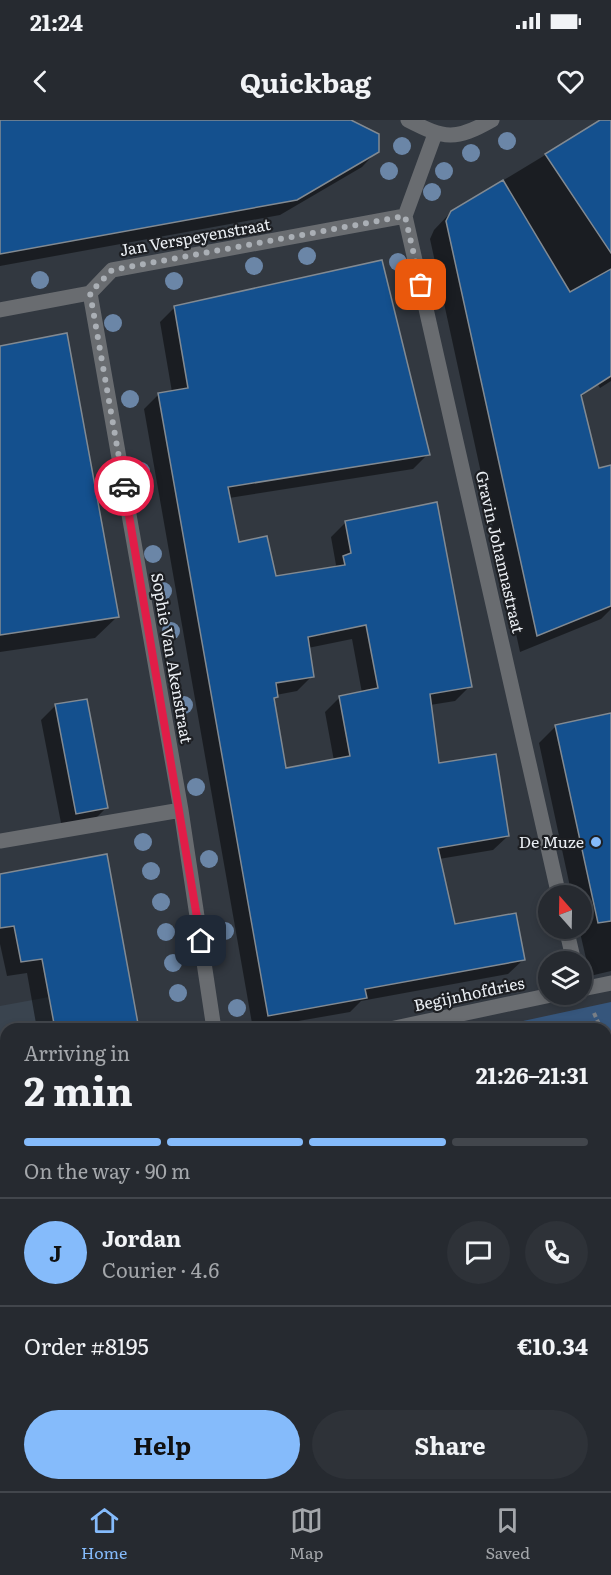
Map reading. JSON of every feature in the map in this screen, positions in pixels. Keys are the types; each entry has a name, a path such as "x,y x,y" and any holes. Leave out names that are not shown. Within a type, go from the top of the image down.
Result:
{"street":[{"path":"408,120 435,134 467,134 492,120"},
{"path":"405,216 435,134"},
{"name":"Jan Verspeyenstraat","path":"90,293 112,270 405,216"},
{"name":"Gravin Johannastraat","path":"405,216 557,885"},
{"path":"0,310 90,293"},
{"name":"Sophie Van Akenstraat","path":"90,293 181,810 213,1023"},
{"path":"0,841 181,810"},
{"path":"592,987 611,983"},
{"name":"Begijnhofdries","path":"418,1023 538,998"}],"shaded area":[{"path":"49,997 54,1023 0,1023 0,1006"},
{"path":"611,1002 611,1023 514,1023"}],"building":[{"path":"0,120 351,120 379,134 379,152 297,200 0,254"},
{"path":"600,120 611,120 611,253 545,154"},
{"path":"503,180 570,292 611,269 611,376 581,395 599,468 611,465 611,606 537,636 446,221 451,211"},
{"path":"382,260 430,455 228,487 239,542 267,536 276,576 345,565 343,556 351,553 345,521 437,502 472,687 430,694 439,763 496,754 509,836 438,848 455,924 516,913 525,960 365,989 367,998 268,1016 158,393 188,388 174,306","holes":["366,625 378,688 339,696 350,756 286,768 274,698 278,697 276,683 314,677 308,637"]},
{"path":"67,333 119,617 0,635 0,346"},
{"path":"87,699 108,808 76,814 55,704"},
{"name":"De Muze","path":"611,713 611,921 598,923 592,885 590,885 555,725"},
{"path":"107,854 138,1023 54,1023 42,959 21,962 14,926 0,928 0,874"}],"way so far":[{"path":"124,486 90,293 112,270 383,222 405,216 421,285"}],"place":[{"name":"De Muze","path":"596,842"}],"route":[{"path":"124,486 181,810 201,941"}]}
